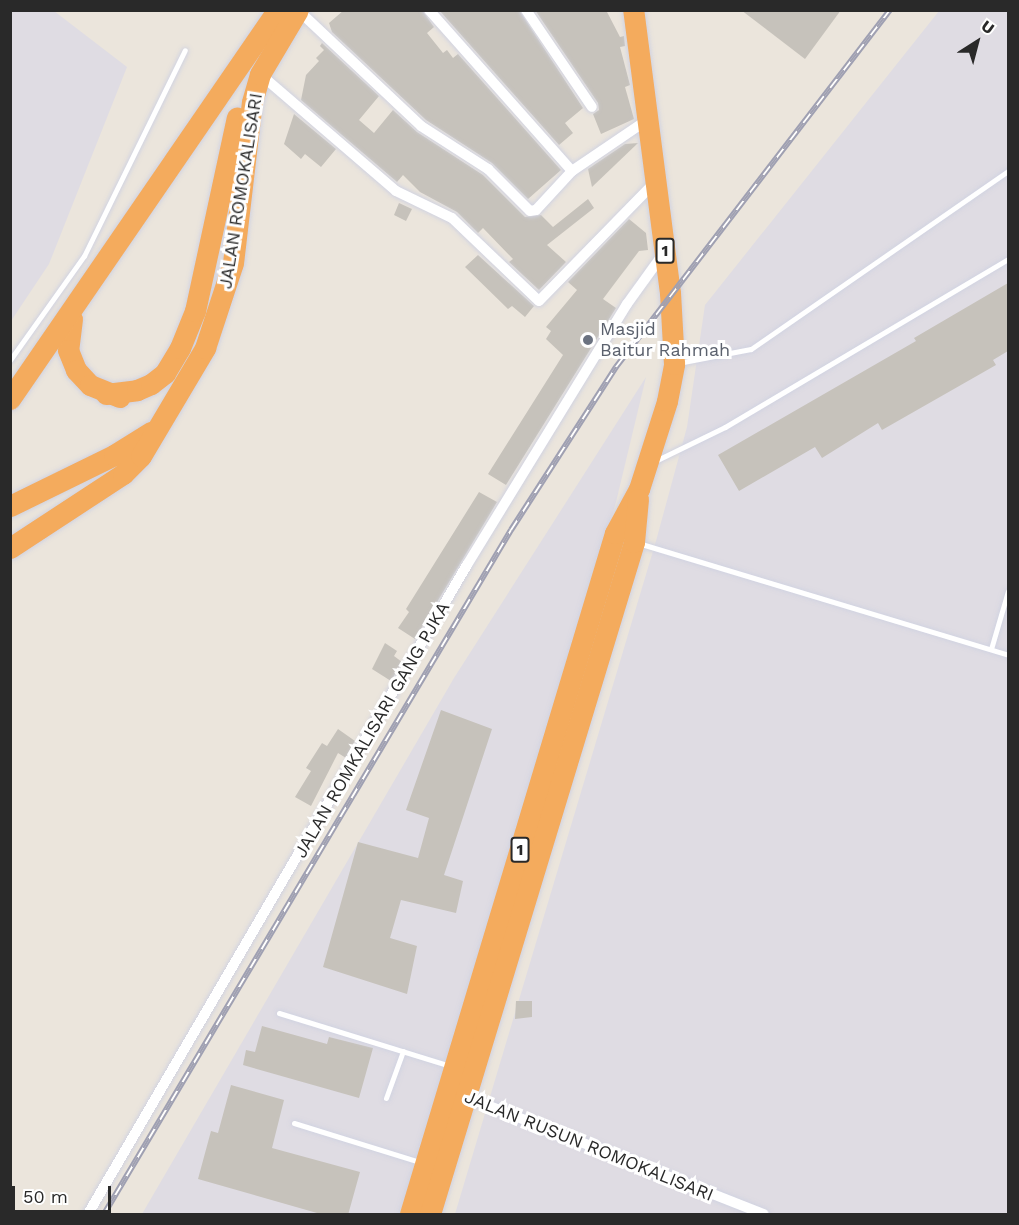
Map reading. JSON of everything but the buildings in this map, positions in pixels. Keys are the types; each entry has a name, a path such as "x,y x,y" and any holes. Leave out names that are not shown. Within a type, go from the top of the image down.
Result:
{"highway":[{"name":"JALAN ROMOKALISARI","path":"10,399 76,307 277,10"},
{"name":"JALAN ROMOKALISARI","path":"10,548 123,474 141,456 190,375 224,299 233,263 246,135 260,74 298,10"},
{"name":"1","path":"430,1215 447,1089 615,533 639,489 649,464 674,364 656,181 633,10"},
{"path":"106,394 137,390 151,384 165,373 180,348 195,311 233,128 243,99 260,74"},
{"path":"76,307 67,333 68,350 76,370 90,385 106,394 144,397 190,375"},
{"path":"10,506 114,455 157,429"},
{"name":"1","path":"410,1215 467,1098 634,542 639,489"}],"street":[{"path":"298,10 422,126 488,169 530,211 536,210 572,171 647,120"},
{"path":"429,10 572,171"},
{"path":"526,10 592,107"},
{"path":"260,74 396,191 452,218 539,301 656,181"},
{"name":"JALAN ROMKALISARI GANG PJKA","path":"88,1215 467,565 627,304 664,251"},
{"name":"JALAN RUSUN ROMOKALISARI","path":"447,1089 764,1215"}],"lane":[{"path":"10,360 84,256 185,50"},
{"path":"674,364 750,349 1008,171"},
{"path":"649,464 725,427 1008,259"},
{"path":"615,533 634,542 1008,655"},
{"path":"991,649 1008,591"},
{"path":"279,1013 474,1074"},
{"path":"386,1098 404,1051"},
{"path":"294,1123 435,1166"}],"shaded area":[{"path":"11,10 54,11 127,67 49,264 11,321"},
{"path":"939,11 1008,11 1008,1214 455,1214 656,541 687,427 705,305"},
{"path":"646,377 616,502 400,1214 142,1214 454,678"}],"railway":[{"path":"104,1214 511,530 616,367 890,10"}],"place":[{"name":"Masjid Baitur Rahmah","path":"588,340"}]}
